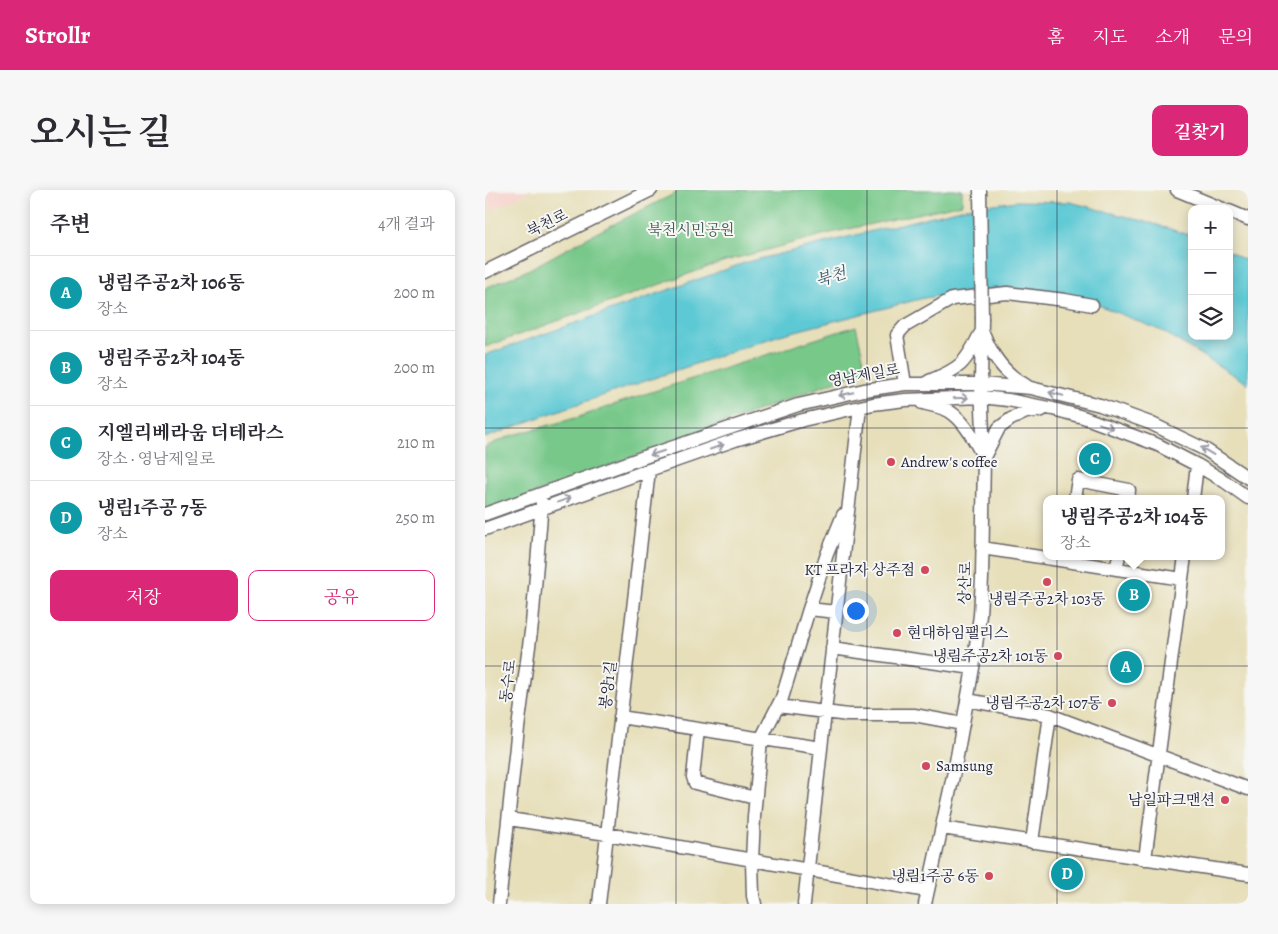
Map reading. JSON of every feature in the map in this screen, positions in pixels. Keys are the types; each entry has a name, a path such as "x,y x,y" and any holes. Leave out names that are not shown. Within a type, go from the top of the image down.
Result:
{"street":[{"name":"북천로","path":"485,272 651,190"},
{"name":"상산로","path":"925,904 955,767 973,668 980,615 984,456 981,384 980,190"},
{"path":"1177,190 1213,205"},
{"path":"1233,213 1248,219"},
{"path":"905,384 897,335 905,326 953,299 1007,293 1065,300 1092,306"},
{"path":"922,384 950,373 962,364 973,348 982,324"},
{"path":"982,324 988,347 1001,365 1011,375 1031,388"},
{"name":"영남제일로","path":"485,514 543,492 798,405 864,390 905,384 981,384 1031,388 1100,405 1150,424 1206,450 1248,478"},
{"name":"영남제일로","path":"485,529 735,440 803,420 860,407 905,400 982,398 1009,400 1053,409 1158,445 1197,465 1248,498"},
{"path":"905,400 948,410 966,428 984,456 999,428 1011,419 1026,412 1053,409"},
{"path":"804,904 860,407"},
{"path":"1193,495 1197,465"},
{"name":"봉양1길","path":"599,904 649,470"},
{"path":"1076,495 1078,480 1129,490 1128,495"},
{"name":"동수로","path":"499,904 532,624 543,492"},
{"path":"755,904 752,861 755,798 761,739 782,698 827,554 849,500"},
{"path":"982,548 1043,554"},
{"path":"1098,560 1117,562 1182,579"},
{"path":"1145,859 1184,560"},
{"path":"809,609 836,612"},
{"path":"832,648 973,668"},
{"path":"967,700 1050,715 1248,789"},
{"path":"778,706 848,716 914,716 963,724"},
{"path":"1032,842 1050,715"},
{"path":"620,717 821,748"},
{"path":"698,729 693,777 695,783 755,798"},
{"path":"509,819 607,834 927,891"},
{"path":"942,828 1248,874"}],"shaded area":[{"path":"485,190 532,190 491,211"}],"green space":[{"name":"북천시민공원","path":"682,190 962,190 962,204 826,234 722,262 485,347 485,288 526,271 594,234"},
{"path":"856,326 866,370 485,512 485,447 510,436 579,417"}],"water":[{"name":"북천","path":"1017,201 1070,202 1188,235 1188,340 1233,340 1233,253 1248,262 1248,384 1162,331 1096,304 1003,288 924,298 780,335 543,416 485,438 485,355 747,262 965,208"}],"place":[{"name":"지엘리베라움 더테라스","path":"1095,459"},
{"name":"Andrew's coffee","path":"891,462"},
{"name":"KT 프라자 상주점","path":"925,570"},
{"name":"냉림주공2차 103동","path":"1047,582"},
{"name":"냉림주공2차 104동","path":"1134,595"},
{"name":"현대하임팰리스","path":"897,633"},
{"name":"냉림주공2차 101동","path":"1058,656"},
{"name":"냉림주공2차 106동","path":"1126,667"},
{"name":"냉림주공2차 107동","path":"1112,703"},
{"name":"Samsung","path":"926,766"},
{"name":"남일파크맨션","path":"1225,800"},
{"name":"냉림1주공 7동","path":"1067,874"},
{"name":"냉림1주공 6동","path":"989,876"}]}
